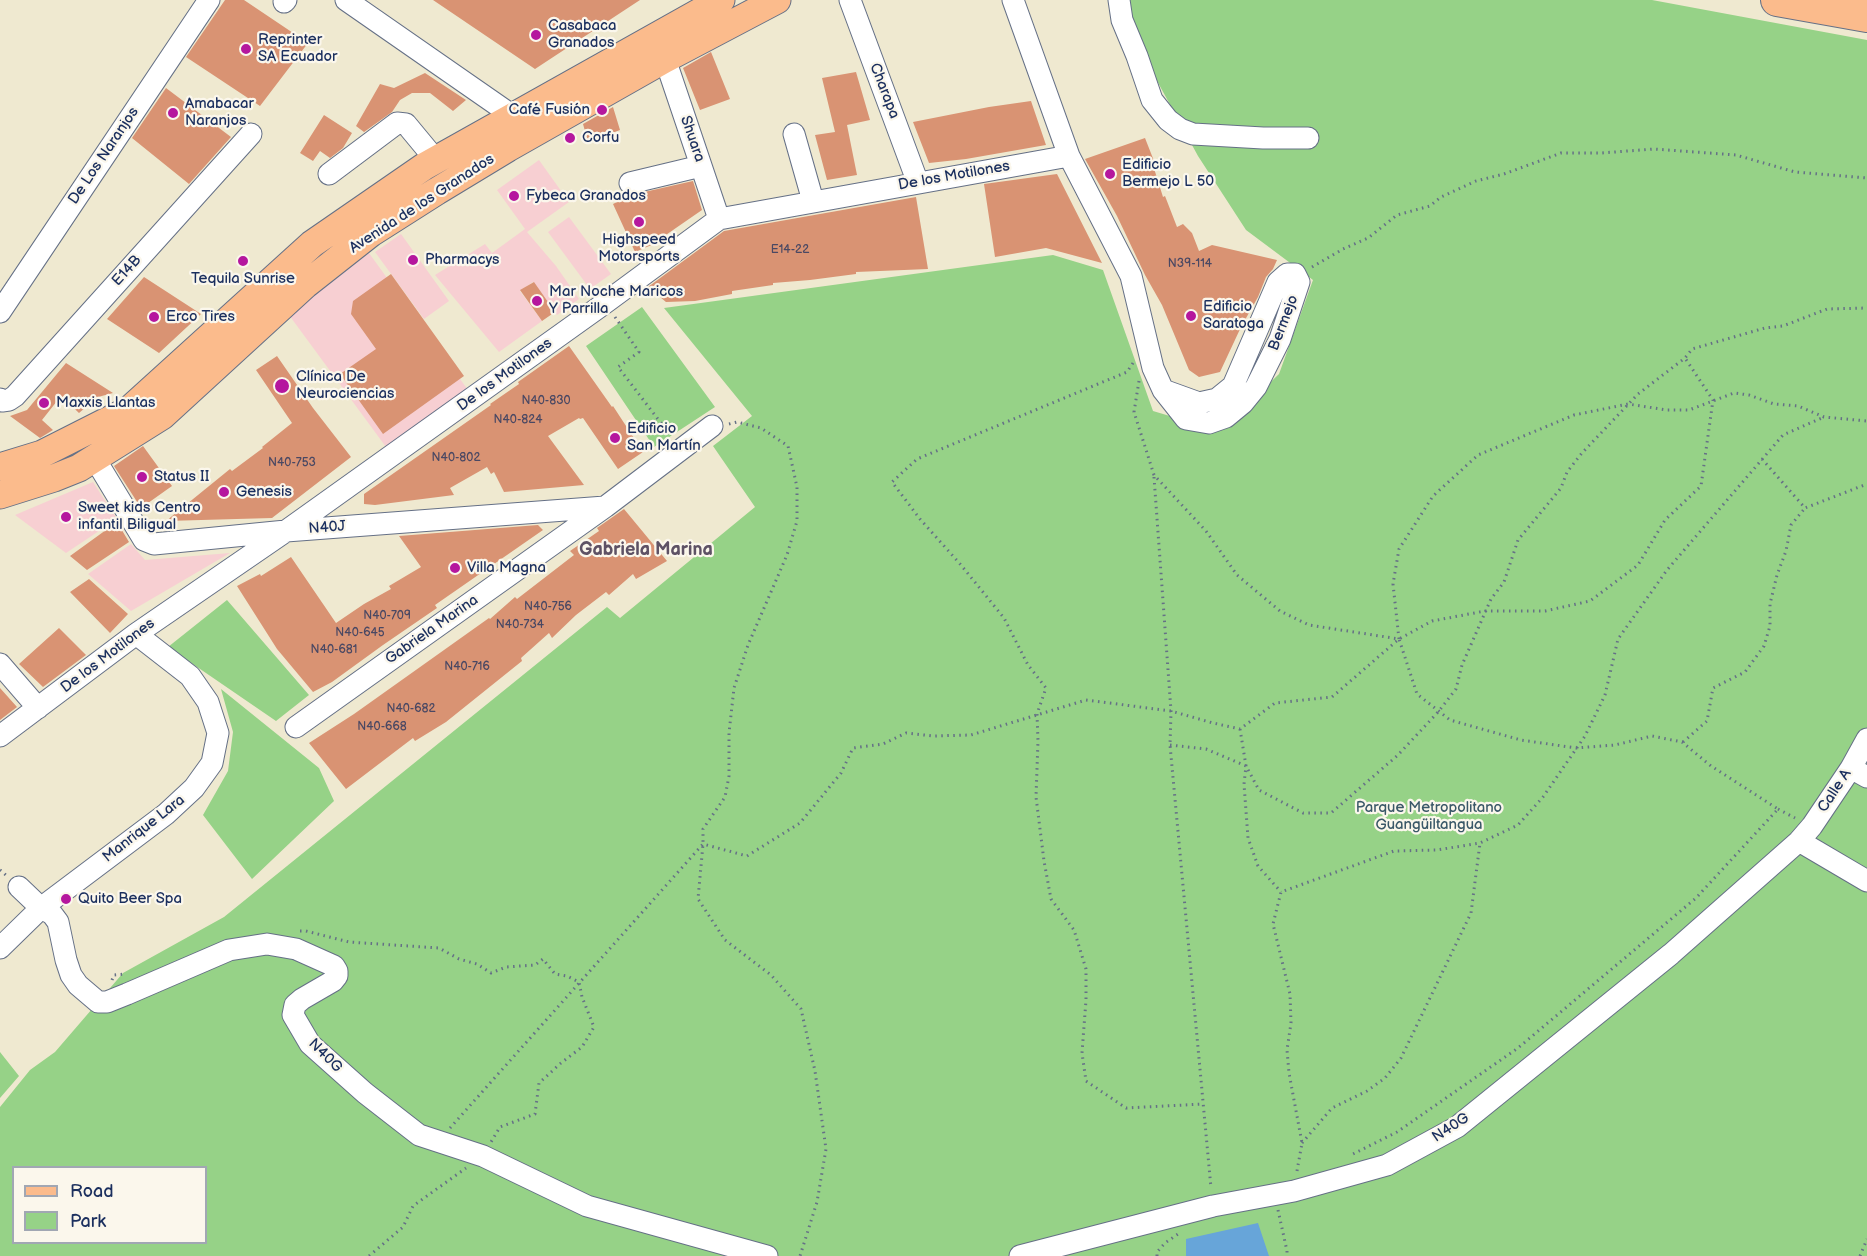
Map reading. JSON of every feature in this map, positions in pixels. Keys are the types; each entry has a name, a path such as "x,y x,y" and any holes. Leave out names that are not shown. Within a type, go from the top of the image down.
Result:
{"highway":[{"path":"1777,0 1867,16"}],"main road":[{"name":"Avenida de los Granados","path":"0,495 43,482 87,464 162,416 305,285 371,233 507,148 665,59 777,0"},
{"name":"Avenida de los Granados","path":"0,467 42,454 129,410 312,244 435,159 710,2"},
{"path":"0,507 57,489 87,464"}],"street":[{"name":"De Los Naranjos","path":"0,312 209,0"},
{"path":"346,0 513,116"},
{"name":"Charapa","path":"850,0 918,183"},
{"name":"Bermejo","path":"1012,0 1069,156 1131,276 1153,368 1163,390 1186,419 1209,423 1227,417 1243,403 1256,387 1280,339 1299,282 1295,274 1287,274 1278,282 1233,386 1217,399 1199,403 1163,390"},
{"path":"1119,0 1122,20 1152,99 1168,120 1180,129 1193,134 1308,138"},
{"name":"Shuara","path":"665,59 719,219"},
{"path":"329,174 397,123 406,124 435,159"},
{"name":"E14B","path":"0,399 9,400 15,396 251,134"},
{"path":"794,134 813,201"},
{"name":"De los Motilones","path":"0,736 136,634 286,531 596,310 719,219 1069,156"},
{"path":"630,183 701,166"},
{"name":"Gabriela Marina","path":"296,727 605,507 712,426"},
{"name":"N40J","path":"87,464 144,540 154,544 286,531 605,507"},
{"name":"Manrique Lara","path":"0,948 41,908 166,814 194,788 212,763 218,733 208,702 190,676 136,634"},
{"path":"0,664 39,708"},
{"name":"Calle A","path":"1799,841 1859,772 1867,739"},
{"path":"1799,841 1867,881"},
{"name":"N40G","path":"1020,1256 1213,1206 1284,1193 1387,1165 1457,1127 1671,954 1799,841"},
{"path":"19,887 41,908 52,914 58,922 63,936 66,960 75,980 98,1002 107,1002"},
{"name":"N40G","path":"107,1002 229,950 267,944 296,948 334,966 337,971 333,981 302,999 293,1010 293,1015 310,1044 365,1093 418,1135 483,1156 587,1206 766,1256"}],"path":[{"path":"1308,269 1368,238 1398,214 1430,206 1441,197 1476,181 1504,174 1561,153 1654,149 1736,155 1796,172 1867,178"},
{"path":"1170,745 1206,749 1246,766 1259,790 1303,813 1331,813 1398,755 1456,689 1462,665 1491,599 1504,582 1518,540 1561,488 1568,472 1582,453 1638,394 1685,358 1692,349 1765,328 1784,326 1827,309 1867,308"},
{"path":"623,329 639,352 618,367 668,432"},
{"path":"1147,341 1127,372 917,459 892,482 920,519 1004,618 1028,665 1046,688 1037,714 1036,797 1051,898 1074,930 1086,969 1082,1053 1086,1081 1126,1108 1203,1104"},
{"path":"703,844 747,856 800,823 841,773 853,748 884,744 906,733 933,736 971,735 1086,700 1170,711 1240,729 1275,703 1332,697 1398,639 1432,621 1485,611 1545,611 1590,601 1638,565 1665,520 1701,486 1713,400 1685,358"},
{"path":"1140,376 1134,412 1154,475 1170,711 1170,745 1213,1206"},
{"path":"1346,1158 1398,1132 1518,1048 1696,898 1778,809 1711,766 1682,742 1652,736 1615,745 1576,748 1521,740 1450,720 1418,694 1398,639 1393,584 1399,549 1433,496 1478,455 1574,415 1628,404 1667,410 1689,410 1734,393 1749,394 1774,404 1797,406 1824,417 1867,421"},
{"path":"1281,892 1394,851 1437,850 1480,843 1518,825 1543,797 1585,736 1605,695 1618,639 1667,570 1784,435 1824,417"},
{"path":"712,426 737,422 760,428 788,446 797,488 797,521 787,555 748,645 734,688 729,733 729,776 725,797 703,829 698,899 724,940 771,975 801,1009 815,1071 826,1149 817,1202 800,1256"},
{"path":"1762,459 1805,508"},
{"path":"1154,475 1206,531 1237,575 1280,611 1309,625 1398,639"},
{"path":"1682,742 1707,721 1713,688 1745,672 1764,646 1770,626 1770,604 1786,551 1791,525 1805,508 1867,484"},
{"path":"1240,729 1246,766 1244,784 1248,838 1258,866 1281,892"},
{"path":"1302,1143 1332,1108 1366,1091 1385,1078 1401,1058 1471,913 1480,843"},
{"path":"438,1141 703,844"},
{"path":"1281,892 1273,924 1290,994 1291,1023 1287,1050 1302,1143 1294,1184 1284,1193 1288,1256"},
{"path":"296,931 306,931 349,942 439,948 459,959 477,964 491,973 506,967 535,965 543,959 555,974 567,976 579,982"},
{"path":"107,1002 114,975 131,974"},
{"path":"369,1256 403,1227 413,1206 483,1156 500,1127 535,1114 539,1083 582,1047 594,1027 582,997 579,982"},
{"path":"1860,1256 1867,1239"}],"shaded area":[{"path":"539,160 569,202 527,232 556,266 579,299 557,315 533,282 520,291 542,321 499,352 435,275 485,244 492,253 525,229 497,190"},
{"path":"569,217 611,274 590,289 548,232"},
{"path":"401,234 449,301 424,319 375,252"},
{"path":"369,253 468,390 386,447 289,315"},
{"name":"Sweet kids Centro infantil Biligual","path":"93,482 117,519 66,553 15,515"},
{"path":"131,544 145,560 230,553 131,611 88,574"}],"green space":[{"name":"Parque Metropolitano Guangüiltangua","path":"1113,0 1652,0 1867,40 1867,1256 0,1256 0,1107 30,1070 55,1052 123,973 224,917 607,607 620,618 755,507 713,446 752,416 664,308 1053,255 1103,270 1153,411 1220,431 1279,374 1313,280 1246,230 1198,156"},
{"path":"642,307 715,407 654,447 586,346"},
{"path":"227,600 309,695 276,721 168,647"},
{"path":"221,689 319,768 334,801 252,879 203,815 228,771 233,732"},
{"path":"0,1052 19,1076 0,1098"}],"water":[{"path":"1258,1223 1269,1256 1186,1256 1186,1239"}],"building":[{"name":"Reprinter SA Ecuador","path":"225,0 244,0 308,43 260,106 186,57"},
{"name":"Casabaca Granados","path":"433,0 640,0 535,69"},
{"path":"711,52 730,99 700,110 683,68"},
{"path":"856,72 870,120 847,125 857,175 827,180 815,135 835,132 822,78"},
{"path":"425,73 466,100 453,111 430,93 412,93 400,100 392,112 364,132 356,126 380,84 394,88"},
{"name":"Amabacar Naranjos","path":"166,88 231,137 189,184 132,138"},
{"path":"1031,101 1046,145 929,163 913,122 989,107"},
{"path":"613,107 620,130 588,142 583,124"},
{"path":"324,115 352,133 343,148 330,158 320,151 313,161 300,153"},
{"path":"1145,138 1154,161 1152,162 1163,197 1165,196 1177,227 1183,224 1192,233 1199,251 1212,245 1277,260 1266,277 1220,372 1199,377 1189,370 1162,305 1085,159"},
{"path":"1057,174 1102,263 1046,248 995,257 984,184"},
{"path":"693,181 702,210 660,239 661,241 635,252 613,204 631,195"},
{"path":"916,197 928,269 856,272 856,274 773,283 773,285 732,291 732,294 695,301 666,302 648,287 724,231"},
{"path":"391,274 464,376 383,434 340,374 376,349 351,314 353,301"},
{"name":"Erco Tires","path":"144,277 201,314 159,353 107,319"},
{"name":"Mar Noche Maricos Y Parrilla","path":"534,282 555,312 542,321 520,290"},
{"path":"569,346 643,452 618,469 583,418 579,418 548,436 584,485 504,492 494,472 491,474 487,467 450,488 454,495 375,505 364,504 364,494 491,405 519,384 518,382"},
{"path":"277,356 351,457 272,518 166,521 230,469 232,471 263,448 292,423 256,370"},
{"name":"Maxxis Llantas","path":"66,363 113,393 98,397 79,413 61,396 42,420 53,430 40,438 10,416 27,410"},
{"name":"Status II","path":"143,446 172,486 141,508 114,466"},
{"path":"624,509 667,561 636,579 633,574 609,595 606,592 576,615 552,638 549,633 521,658 522,661 446,722 415,741 413,738 346,789 309,743 490,619 515,597 517,599 574,555 570,551 599,531 597,528"},
{"path":"117,522 129,542 87,570 70,556"},
{"path":"538,525 543,530 435,605 437,608 332,682 313,692 277,649 237,586 260,574 261,576 291,557 336,623 391,589 389,586 421,567 399,536"},
{"path":"89,579 128,614 110,633 70,592"},
{"path":"59,628 86,655 43,687 19,664"},
{"path":"0,688 17,707 0,720"}],"place":[{"name":"Casabaca Granados","path":"536,35"},
{"name":"Reprinter SA Ecuador","path":"246,49"},
{"name":"Café Fusión","path":"602,110"},
{"name":"Amabacar Naranjos","path":"173,113"},
{"name":"Corfu","path":"570,138"},
{"name":"Edificio Bermejo L 50","path":"1110,174"},
{"name":"Fybeca Granados","path":"514,196"},
{"name":"Highspeed Motorsports","path":"639,222"},
{"name":"Pharmacys","path":"413,260"},
{"name":"Tequila Sunrise","path":"243,261"},
{"name":"Mar Noche Maricos Y Parrilla","path":"537,301"},
{"name":"Edificio Saratoga","path":"1191,316"},
{"name":"Erco Tires","path":"154,317"},
{"name":"Clínica De Neurociencias","path":"282,386"},
{"name":"Maxxis Llantas","path":"44,403"},
{"name":"Edificio San Martín","path":"615,438"},
{"name":"Status II","path":"142,477"},
{"name":"Genesis","path":"224,492"},
{"name":"Sweet kids Centro infantil Biligual","path":"66,517"},
{"name":"Villa Magna","path":"455,568"},
{"name":"Quito Beer Spa","path":"66,899"}],"district":[{"name":"Gabriela Marina","path":"646,550"}]}
